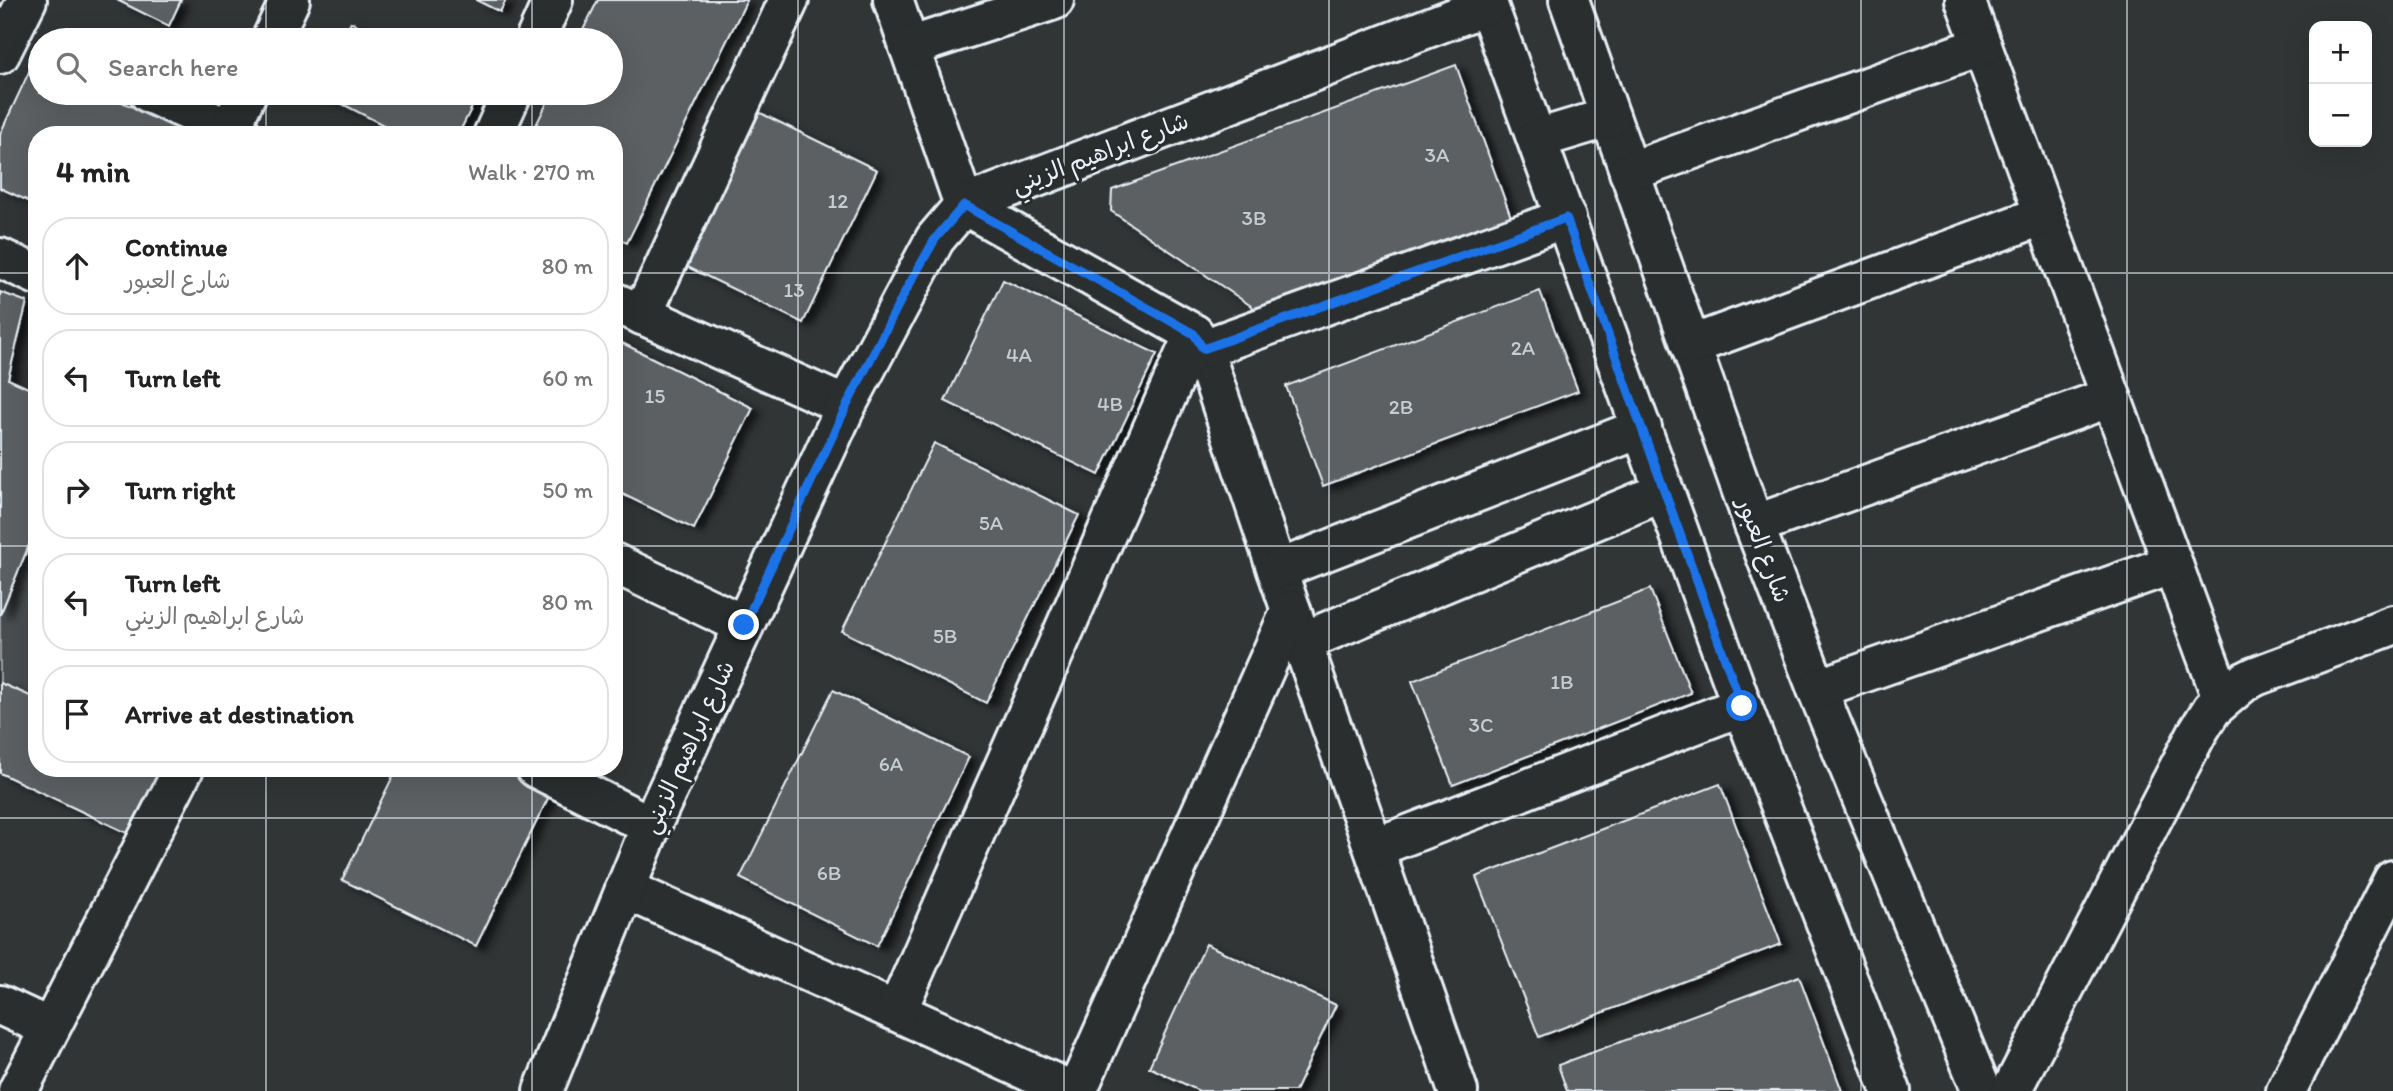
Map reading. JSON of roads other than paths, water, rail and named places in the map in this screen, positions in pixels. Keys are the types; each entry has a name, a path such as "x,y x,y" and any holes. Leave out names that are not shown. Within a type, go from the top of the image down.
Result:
{"street":[{"path":"277,28 290,0"},
{"path":"540,28 553,0"},
{"path":"789,0 628,309 846,407"},
{"path":"893,0 964,205 1199,342 1458,1091"},
{"path":"909,47 1054,0"},
{"name":"شارع العبور","path":"1569,0 1754,525 1982,1091"},
{"path":"1965,0 2222,698"},
{"path":"1487,3 1742,706 1891,1091"},
{"name":"شارع ابراهيم الزيني","path":"543,1091 651,826 846,407 935,239 964,205 1487,3"},
{"path":"1629,172 1982,46"},
{"path":"176,105 223,126"},
{"path":"238,126 244,105"},
{"path":"497,126 507,105"},
{"path":"1537,139 1610,117"},
{"path":"1692,345 2044,215"},
{"path":"897,1011 1199,342 1566,218"},
{"path":"0,258 28,271"},
{"path":"1754,525 2111,397"},
{"path":"1277,570 1642,428"},
{"path":"1077,1091 1296,626 1663,492"},
{"path":"1818,689 2173,564"},
{"path":"623,567 744,625"},
{"path":"2011,1091 2212,709 2222,698 2256,676 2393,625"},
{"path":"1374,848 1742,706"},
{"path":"18,1091 179,777"},
{"path":"554,777 651,826"},
{"path":"2286,1091 2393,880"},
{"path":"625,889 1072,1091"},
{"path":"0,1005 50,1028"}]}
